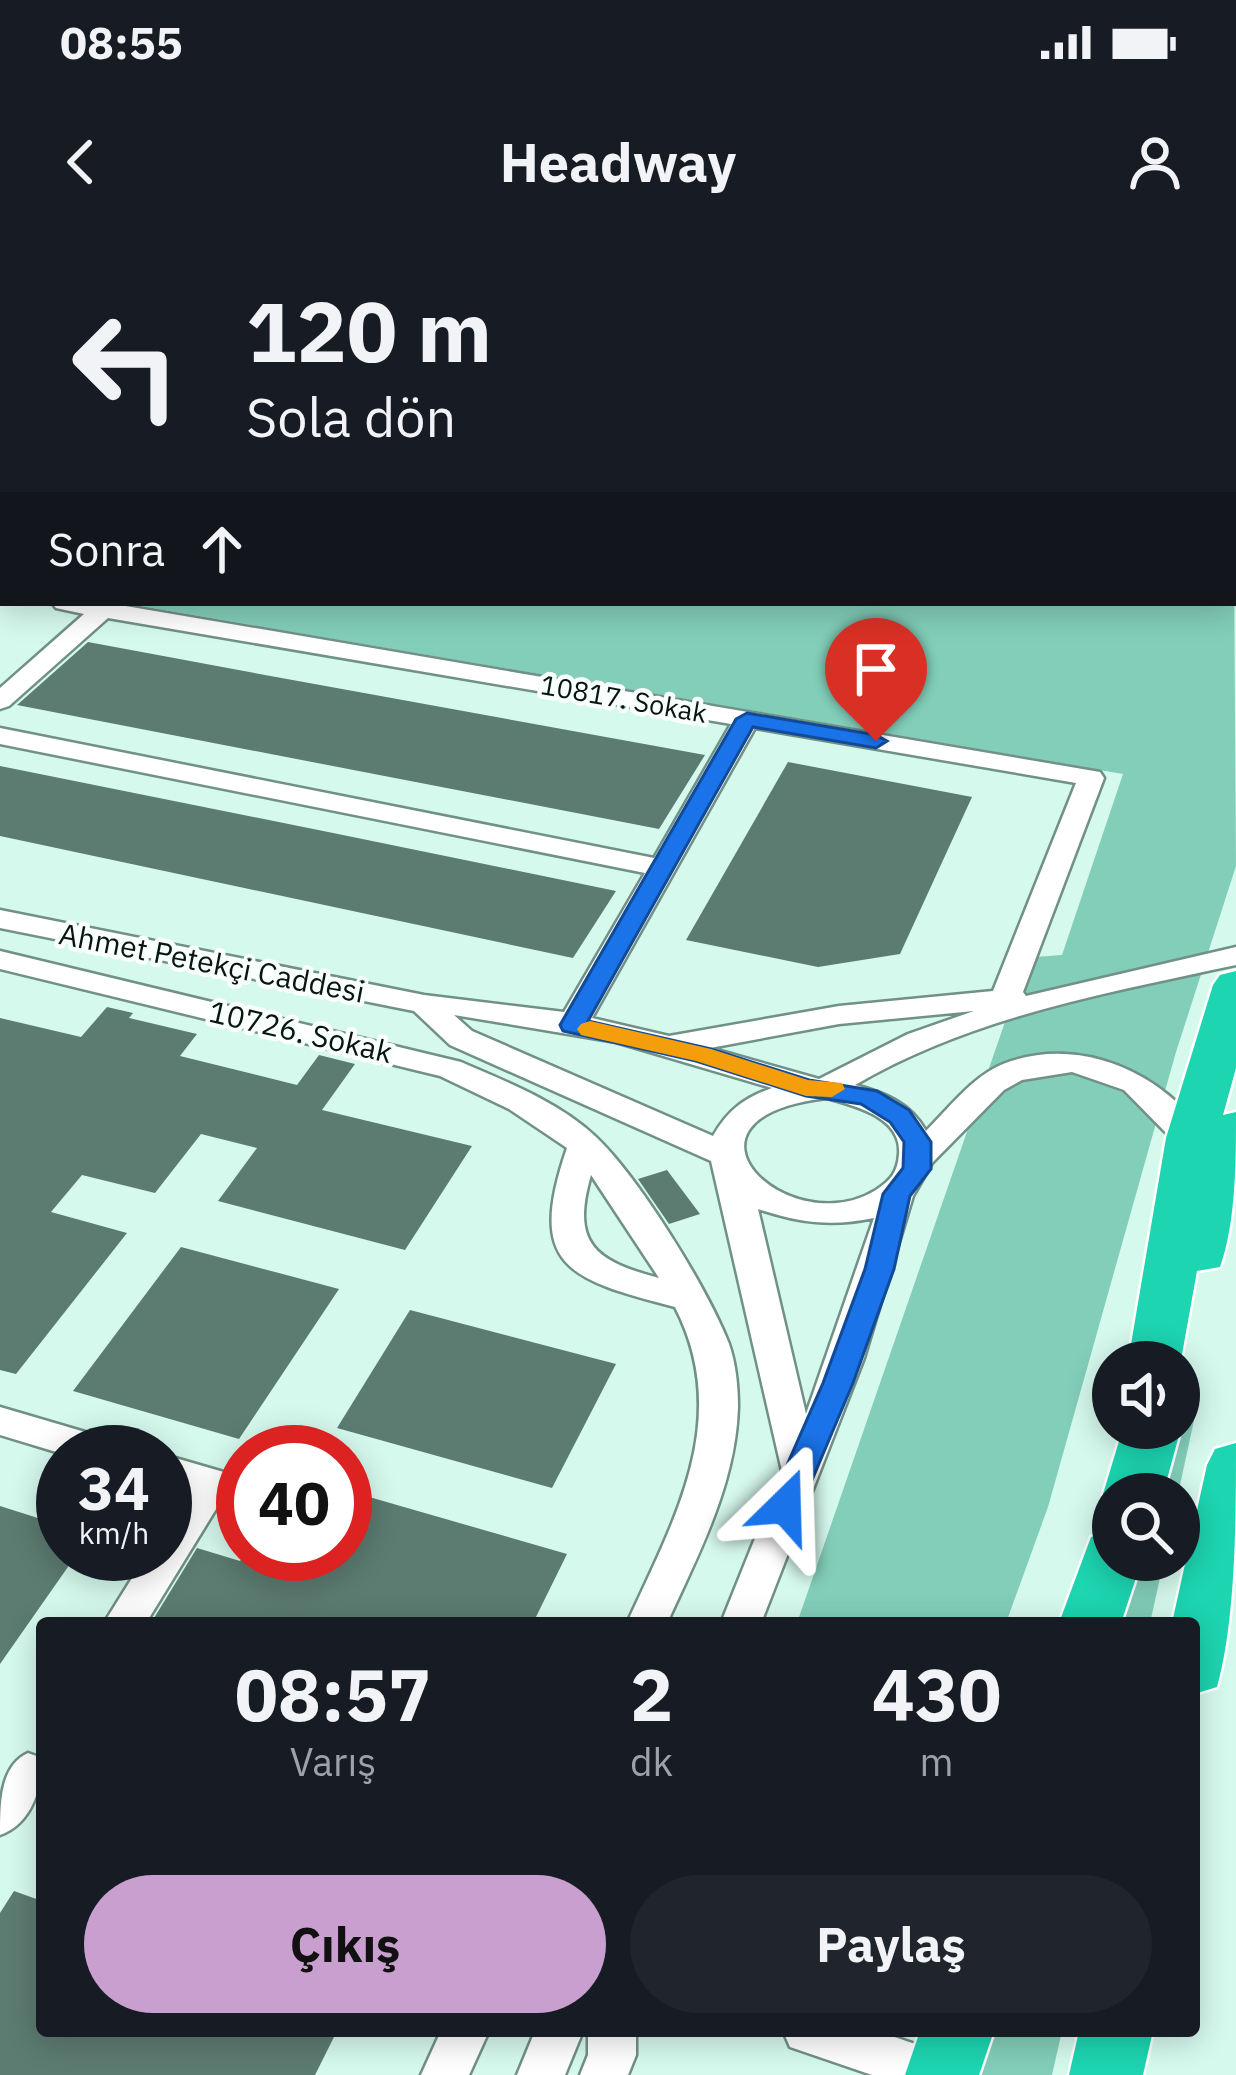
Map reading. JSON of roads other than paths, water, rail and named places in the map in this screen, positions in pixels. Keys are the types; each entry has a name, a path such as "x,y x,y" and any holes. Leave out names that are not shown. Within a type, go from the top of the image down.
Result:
{"highway":[{"path":"1174,1341 1214,1133 1236,985"},
{"path":"1161,1341 1214,1133"},
{"path":"1200,1642 1236,1465"},
{"path":"1200,1643 1236,1505"},
{"path":"1092,1617 1104,1581"},
{"path":"942,2075 955,2037"},
{"path":"1106,2075 1115,2037"}],"street":[{"name":"10817. Sokak","path":"81,606 1091,778 1005,999"},
{"path":"0,701 103,610"},
{"path":"572,1025 747,719"},
{"path":"0,736 662,868"},
{"name":"Ahmet Petekçi Caddesi","path":"0,919 424,1004 483,1006 668,1046 817,1088"},
{"path":"800,1467 730,1162 730,1128 752,1105 817,1088 894,1053 1061,995 1236,956"},
{"name":"10726. Sokak","path":"0,960 416,1058 504,1093 585,1145"},
{"path":"668,1046 839,1015 1061,995"},
{"name":"Ahmet Petekçi Caddesi","path":"424,1004 461,1038 730,1162"},
{"path":"730,1162 743,1183 775,1203 818,1213 862,1210 909,1183 920,1156 993,1084 1014,1071 1074,1062 1135,1083 1214,1133"},
{"path":"817,1088 885,1105 911,1128 920,1156"},
{"path":"585,1145 686,1298 710,1342 718,1373 719,1414 700,1499 650,1617"},
{"path":"585,1145 567,1217 566,1230 574,1251 600,1270 686,1298"},
{"path":"743,1617 800,1467 838,1383 879,1269 897,1194"},
{"path":"0,1421 36,1432"},
{"path":"192,1477 214,1484 192,1518"},
{"path":"128,1617 151,1581"},
{"path":"0,1816 36,1767"},
{"path":"445,2075 462,2037"},
{"path":"541,2075 557,2037"},
{"path":"604,2075 612,2055 612,2037"},
{"path":"825,2037 942,2075"}]}
